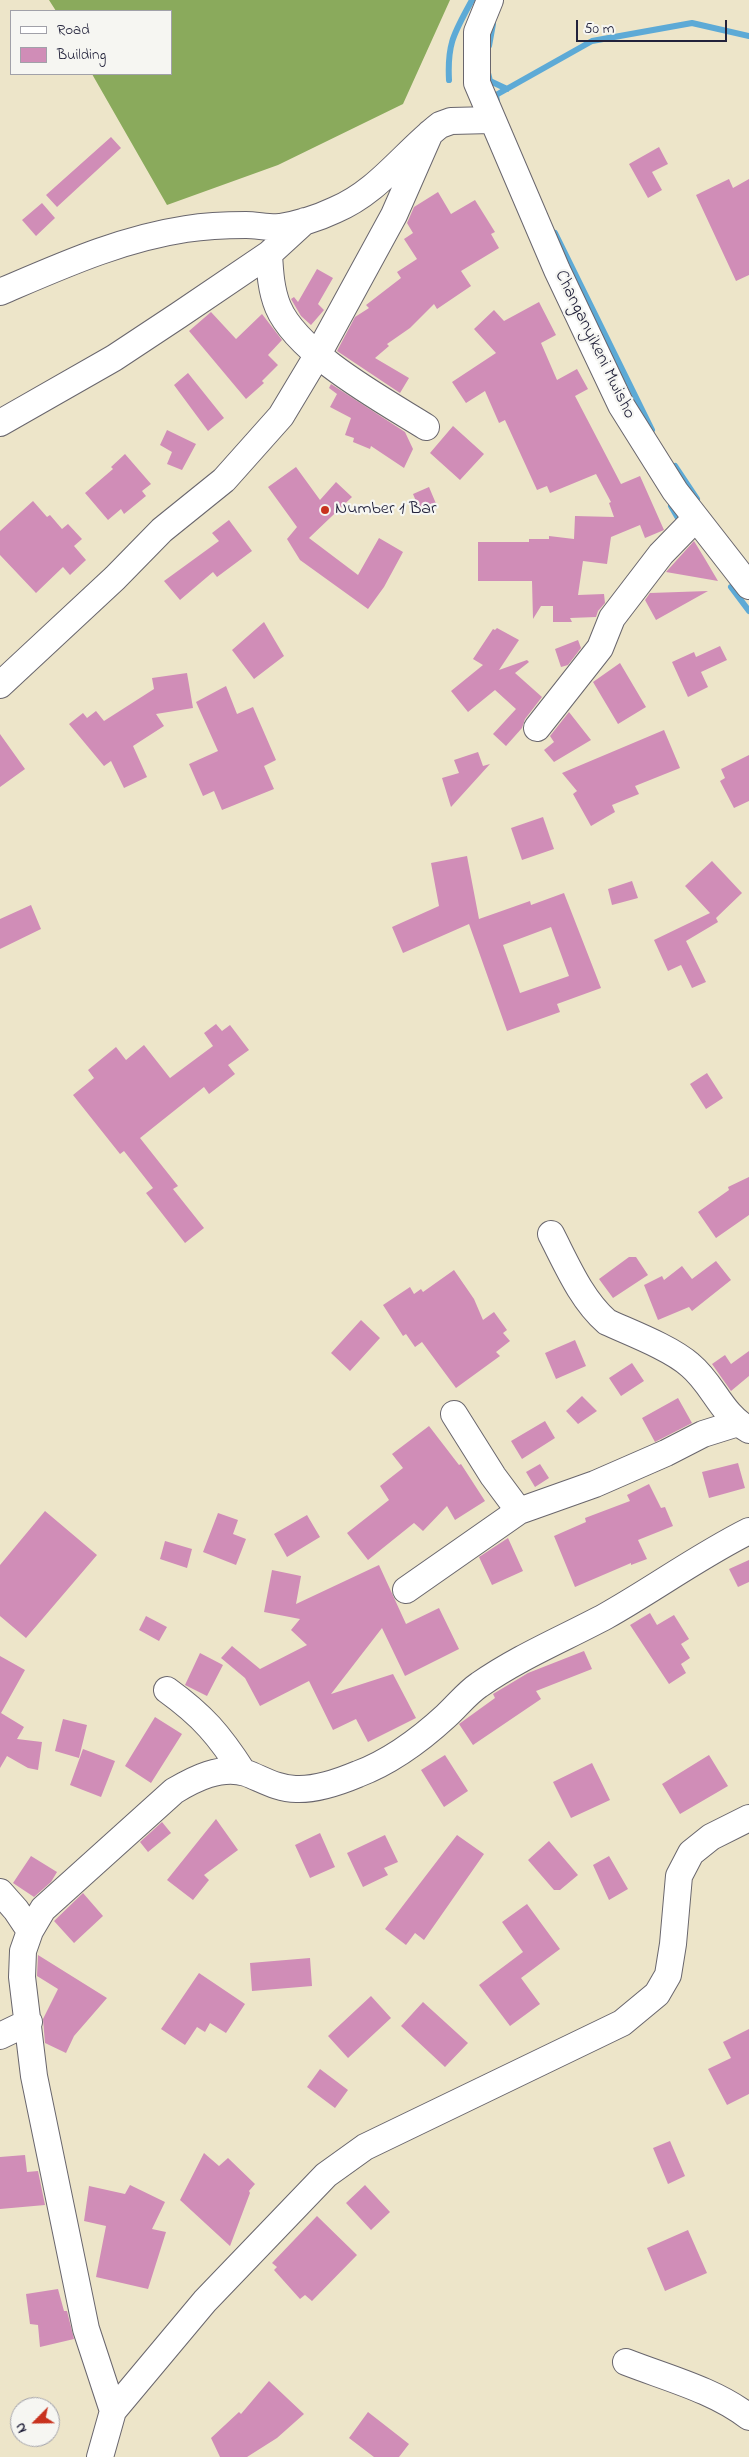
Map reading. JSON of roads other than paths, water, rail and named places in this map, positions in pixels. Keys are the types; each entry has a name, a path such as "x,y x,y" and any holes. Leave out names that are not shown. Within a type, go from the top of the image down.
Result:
{"street":[{"name":"Changanyikeni Mwisho","path":"490,0 477,32 477,83 557,270 621,405 675,491 749,586"},
{"path":"0,292 91,253 139,239 186,229 246,225 279,227 305,221 336,210 371,188 386,177 440,125 451,121 492,120"},
{"path":"0,684 114,578 162,530 224,480 281,416 317,356 394,215 430,133"},
{"path":"0,423 114,358 269,254 305,221"},
{"path":"269,254 271,285 279,308 292,329 317,356 426,427"},
{"path":"537,728 600,648 612,618 661,554 696,518"},
{"path":"551,1234 581,1292 596,1313 607,1322 688,1363 704,1378 721,1407 743,1427"},
{"path":"454,1414 493,1476 519,1511"},
{"path":"406,1590 519,1511 594,1484 666,1454 703,1434 743,1427"},
{"path":"113,2411 84,2319 34,2076 22,1976 23,1951 30,1931 43,1909 174,1791 194,1779 215,1772 243,1772 274,1784 295,1789 320,1787 359,1774 391,1757 445,1717 477,1686 512,1664 606,1616 675,1573 749,1531"},
{"path":"167,1690 196,1711 224,1742 243,1772"},
{"path":"100,2457 113,2411 205,2301 326,2175 365,2147 622,2023 657,1994 668,1975 673,1944 679,1876 692,1853 704,1842 749,1818"},
{"path":"0,1892 16,1910 30,1931"},
{"path":"0,2036 28,2022"},
{"path":"626,2362 710,2394 736,2407 749,2417"}],"waterway":[{"path":"449,80 449,56 453,38 472,0"},
{"path":"497,102 496,95 592,41 692,23 749,36"},
{"path":"489,46 493,24"},
{"path":"488,73 490,81 507,89"},
{"path":"555,233 652,430"},
{"path":"675,466 697,499"},
{"path":"671,506 682,525"},
{"path":"731,587 749,611"}],"place":[{"name":"Number 1 Bar","path":"325,510"}]}
